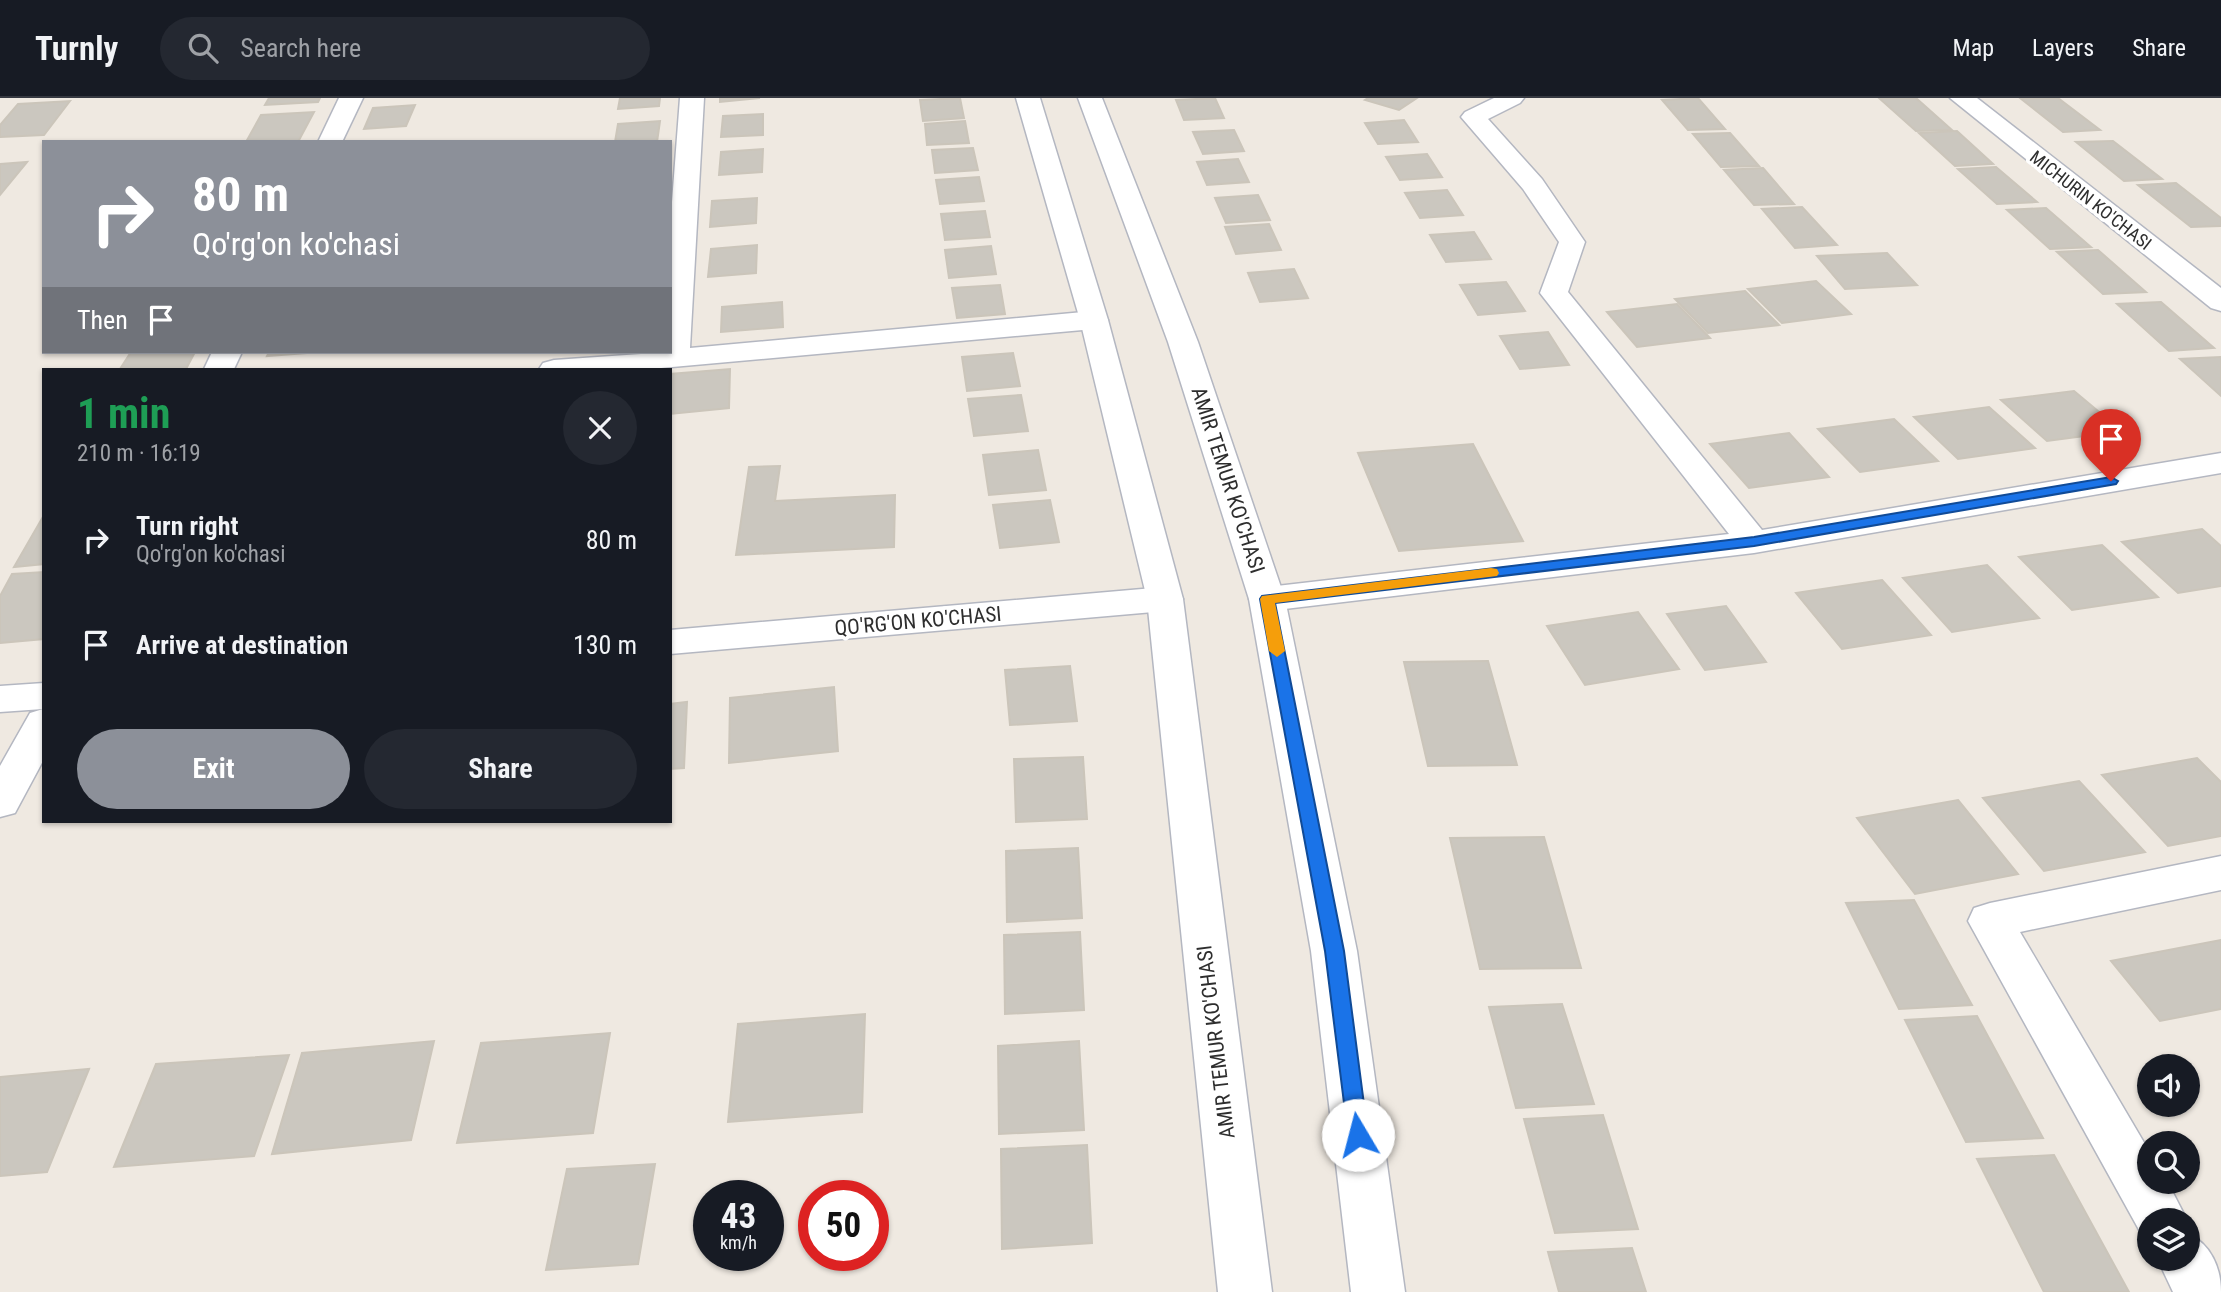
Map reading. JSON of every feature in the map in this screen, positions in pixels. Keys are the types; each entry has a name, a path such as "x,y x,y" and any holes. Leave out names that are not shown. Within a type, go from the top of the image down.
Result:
{"street":[{"path":"331,140 351,98"},
{"path":"675,358 692,98"},
{"name":"AMIR TEMUR KO'CHASI","path":"1028,98 1094,320 1165,599 1245,1292"},
{"name":"AMIR TEMUR KO'CHASI","path":"1090,98 1183,342 1267,599 1334,951 1378,1292"},
{"path":"1512,98 1473,117 1533,184 1572,242 1554,292 1754,542"},
{"name":"MICHURIN KO'CHASI","path":"1962,98 2221,302"},
{"path":"565,368 1094,320"},
{"path":"1267,599 1754,542 2221,463"},
{"name":"QO'RG'ON KO'CHASI","path":"672,642 1165,599"},
{"path":"0,699 42,696"},
{"path":"0,802 42,727"},
{"path":"2154,1208 1990,921 2221,873"},
{"path":"2190,1271 2202,1292"}],"building":[{"path":"269,98 320,98 318,102 265,105"},
{"path":"620,98 660,98 659,106 618,109"},
{"path":"720,98 760,98 720,102"},
{"path":"960,98 964,118 923,121 920,100"},
{"path":"1215,98 1224,118 1184,120 1176,100"},
{"path":"1417,98 1399,110 1365,100"},
{"path":"1698,98 1725,129 1688,130 1662,100"},
{"path":"1879,98 1916,98 1952,130 1916,131"},
{"path":"2020,98 2058,98 2100,130 2063,132"},
{"path":"70,101 44,135 0,137 0,125 18,104"},
{"path":"415,105 406,126 364,129 373,108"},
{"path":"314,112 299,140 247,140 261,115"},
{"path":"763,114 763,135 721,137 723,116"},
{"path":"1404,120 1418,142 1378,144 1365,123"},
{"path":"660,121 657,140 615,140 618,124"},
{"path":"965,121 969,143 927,145 925,124"},
{"path":"1234,130 1244,151 1203,154 1193,132"},
{"path":"1957,131 1993,164 1955,166 1919,133"},
{"path":"1730,133 1759,166 1721,167 1693,134"},
{"path":"2113,141 2162,179 2124,181 2076,142"},
{"path":"973,148 978,170 935,173 932,150"},
{"path":"763,149 762,172 719,175 721,152"},
{"path":"1427,154 1442,177 1400,180 1386,157"},
{"path":"1238,159 1249,182 1207,185 1197,162"},
{"path":"27,162 0,195 0,164"},
{"path":"1996,167 2037,202 1997,204 1958,169"},
{"path":"1763,168 1794,204 1754,205 1724,170"},
{"path":"979,177 984,201 940,204 936,180"},
{"path":"2176,183 2221,218 2221,226 2191,227 2138,185"},
{"path":"1447,190 1463,215 1420,218 1405,193"},
{"path":"1258,195 1270,220 1226,223 1215,198"},
{"path":"757,198 756,223 710,227 712,201"},
{"path":"1802,207 1837,245 1795,248 1762,209"},
{"path":"2046,208 2091,247 2050,249 2007,210"},
{"path":"985,211 990,237 945,240 941,214"},
{"path":"1269,224 1281,250 1236,254 1225,227"},
{"path":"1474,232 1491,259 1446,262 1430,235"},
{"path":"757,245 756,273 708,277 711,249"},
{"path":"991,246 996,274 949,278 945,250"},
{"path":"2098,250 2146,292 2103,294 2057,252"},
{"path":"1887,253 1917,285 1845,289 1817,256"},
{"path":"1294,269 1308,298 1260,302 1248,273"},
{"path":"1816,281 1851,314 1782,323 1748,289"},
{"path":"1506,282 1525,311 1478,315 1460,285"},
{"path":"1000,285 1005,314 957,318 952,288"},
{"path":"1745,291 1779,325 1708,333 1675,299"},
{"path":"782,302 783,327 721,332 722,307"},
{"path":"2161,302 2214,348 2169,351 2117,304"},
{"path":"1677,304 1710,338 1637,347 1607,312"},
{"path":"1548,332 1569,365 1520,369 1500,336"},
{"path":"1013,353 1020,386 967,391 962,357"},
{"path":"130,354 194,354 187,368 121,368"},
{"path":"2221,357 2221,396 2180,359"},
{"path":"730,369 729,408 672,414 672,374"},
{"path":"2074,391 2122,431 2047,441 2001,400"},
{"path":"1021,395 1028,431 974,436 968,399"},
{"path":"1989,407 2035,448 1958,459 1914,417"},
{"path":"1894,419 1938,461 1860,472 1818,429"},
{"path":"1789,433 1829,477 1749,488 1710,444"},
{"path":"1473,444 1523,541 1399,551 1358,453"},
{"path":"1038,450 1046,490 989,495 983,455"},
{"path":"780,466 775,501 895,495 894,547 736,555 749,467"},
{"path":"1050,500 1059,542 1000,548 993,505"},
{"path":"42,518 42,564 14,567"},
{"path":"2202,529 2221,546 2221,586 2178,593 2122,542"},
{"path":"2102,545 2158,597 2072,610 2019,557"},
{"path":"1987,565 2039,618 1952,632 1903,578"},
{"path":"42,572 42,639 0,643 0,596 12,574"},
{"path":"1882,580 1931,635 1842,649 1796,593"},
{"path":"1726,606 1766,662 1705,670 1667,614"},
{"path":"1638,612 1679,669 1585,685 1547,626"},
{"path":"1488,661 1517,765 1428,766 1404,662"},
{"path":"1070,666 1077,721 1010,725 1005,670"},
{"path":"834,687 838,751 729,763 730,698"},
{"path":"687,702 684,768 672,769 672,704"},
{"path":"1083,757 1087,819 1016,822 1014,759"},
{"path":"2197,758 2221,782 2221,836 2168,846 2102,775"},
{"path":"2079,781 2145,852 2044,871 1983,798"},
{"path":"1958,800 2018,874 1915,894 1857,818"},
{"path":"1544,837 1581,968 1480,969 1450,838"},
{"path":"1078,848 1082,918 1007,922 1006,851"},
{"path":"1914,900 1972,1005 1899,1009 1846,903"},
{"path":"1080,932 1084,1010 1005,1014 1004,935"},
{"path":"2221,940 2221,1009 2160,1021 2111,961"},
{"path":"1562,1004 1594,1104 1516,1108 1489,1007"},
{"path":"865,1014 862,1112 728,1122 738,1024"},
{"path":"1977,1016 2043,1138 1966,1142 1905,1020"},
{"path":"610,1033 593,1133 457,1143 481,1043"},
{"path":"434,1041 411,1140 272,1154 302,1053"},
{"path":"1079,1041 1084,1130 999,1134 998,1046"},
{"path":"289,1055 254,1156 114,1167 156,1064"},
{"path":"89,1069 47,1172 0,1176 0,1077"},
{"path":"1603,1115 1638,1229 1555,1233 1524,1119"},
{"path":"1087,1145 1092,1243 1002,1249 1001,1149"},
{"path":"2054,1155 2129,1292 2044,1292 1977,1159"},
{"path":"655,1164 638,1264 546,1270 567,1169"},
{"path":"1632,1248 1646,1292 1559,1292 1548,1252"}],"slow traffic":[{"path":"1277,651 1267,599 1491,573"}],"route":[{"path":"1358,1135 1334,951 1267,599 1754,542 2111,481"}]}
